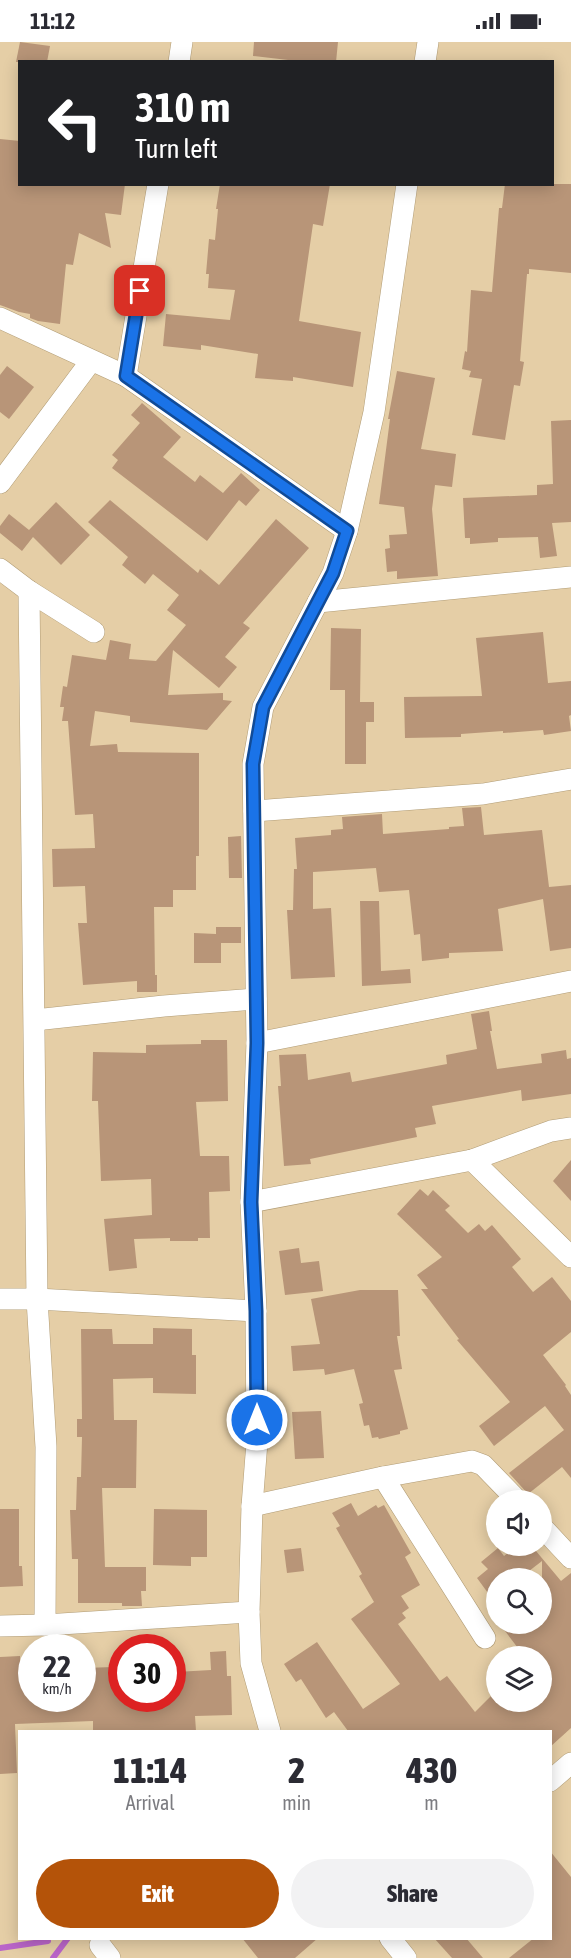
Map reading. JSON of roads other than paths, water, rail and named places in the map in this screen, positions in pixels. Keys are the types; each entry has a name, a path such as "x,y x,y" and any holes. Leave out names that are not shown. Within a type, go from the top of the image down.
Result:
{"street":[{"path":"179,60 182,42"},
{"path":"425,60 428,42"},
{"path":"126,376 158,186"},
{"path":"270,1730 251,1663 249,1612 252,1506 257,1442 256,1311 251,1202 257,1043 253,764 263,707 333,573 347,531 374,412 407,186"},
{"path":"0,318 126,376 347,531"},
{"path":"0,483 91,361"},
{"path":"0,568 29,591 94,632"},
{"path":"318,602 571,577"},
{"path":"29,591 37,1299 46,1447 45,1625"},
{"path":"254,811 483,794 571,779"},
{"path":"257,1043 571,981"},
{"path":"35,1020 256,999"},
{"path":"251,1202 472,1160 551,1131 571,1128"},
{"path":"472,1160 571,1257"},
{"path":"0,1299 256,1311"},
{"path":"252,1506 383,1477 472,1461 483,1465 507,1490"},
{"path":"383,1477 485,1638"},
{"path":"552,1538 571,1558"},
{"path":"0,1626 249,1612"},
{"path":"552,1778 571,1763"},
{"path":"392,1940 406,1958"}],"waterway":[{"path":"53,1958 66,1940"},
{"path":"0,1948 48,1941"}]}
